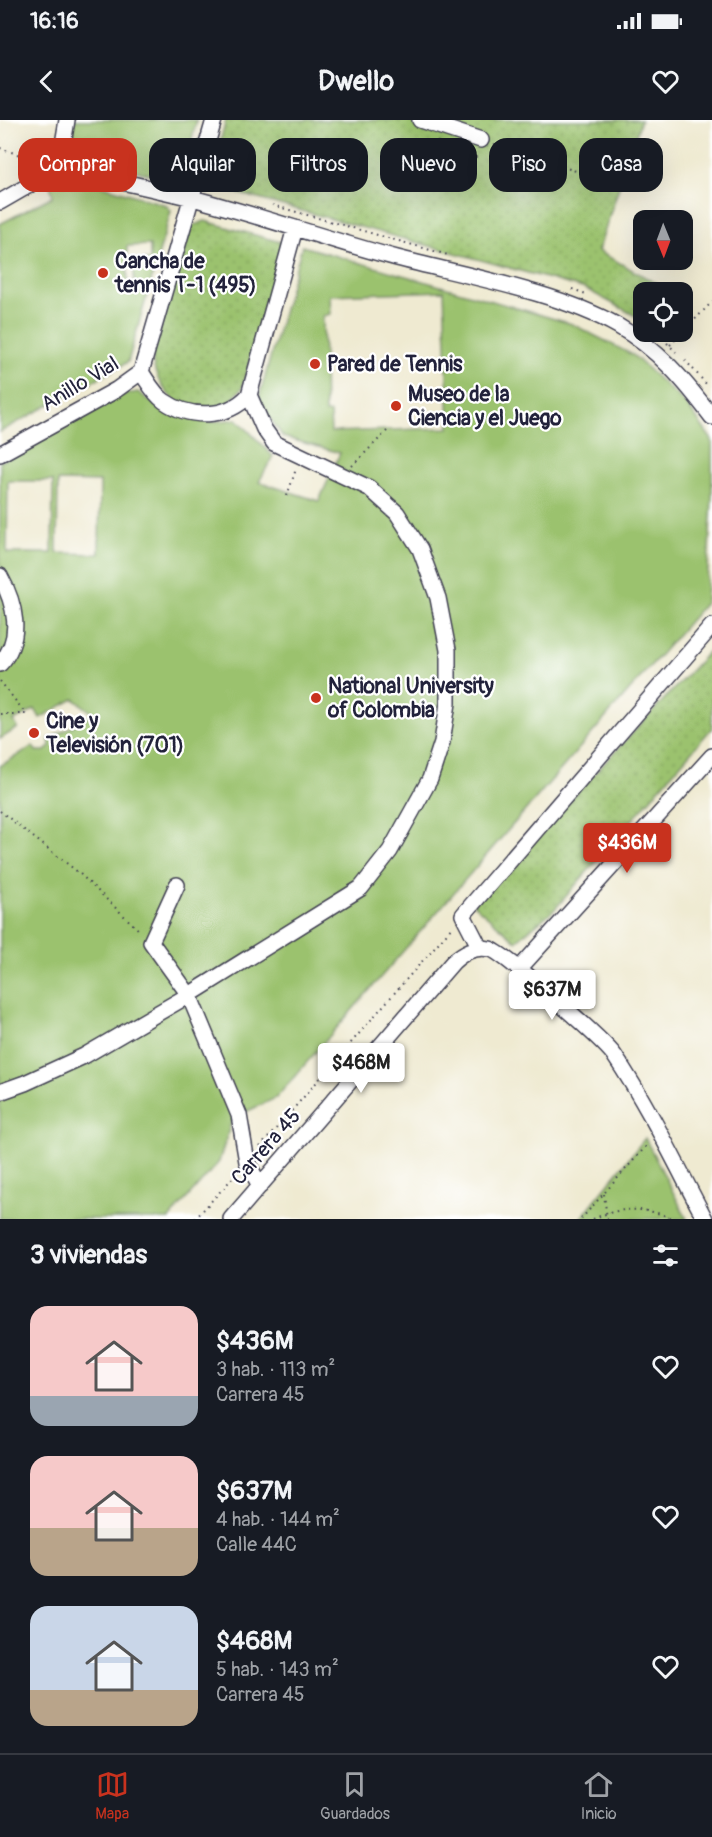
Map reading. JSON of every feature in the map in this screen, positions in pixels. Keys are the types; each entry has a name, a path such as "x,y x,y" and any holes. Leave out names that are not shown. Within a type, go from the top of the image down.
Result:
{"street":[{"path":"64,138 67,120"},
{"name":"Anillo Vial","path":"0,454 116,390 141,372 214,120"},
{"path":"420,120 481,140"},
{"path":"137,186 191,198 568,304 619,326 661,356 712,417"},
{"path":"0,202 18,192"},
{"path":"141,372 163,401 192,412 212,414 230,410 249,395 295,228"},
{"path":"0,1092 84,1056 189,995 362,888 402,831 437,762 442,742 449,685 445,630 438,598 420,549 397,513 369,488 344,474 274,443 264,429 249,395"},
{"path":"0,576 11,597 15,631 10,650 0,664"},
{"path":"705,1219 659,1132 612,1053 498,952 480,948 463,915 712,627"},
{"path":"519,969 712,756"},
{"path":"177,885 151,942 189,995 238,1115 247,1162 260,1186"},
{"name":"Carrera 45","path":"240,1216 260,1186 453,962 462,954 480,948"}],"path":[{"path":"442,127 433,162 440,174 447,178 461,178 468,174 473,166 481,140 579,172"},
{"path":"0,148 18,154"},
{"path":"268,204 451,255"},
{"path":"565,287 594,298"},
{"path":"661,356 712,302"},
{"path":"344,474 388,430"},
{"path":"287,496 301,455"},
{"path":"0,681 26,714 0,714"},
{"path":"0,811 79,873 151,942"},
{"path":"195,1219 463,915"},
{"path":"581,1219 659,1132"},
{"path":"604,1194 607,1219"},
{"path":"593,1219 606,1213 640,1209 674,1219"}],"green space":[{"path":"73,120 197,120 192,138 149,138 149,174 137,171 137,138 69,138"},
{"path":"226,120 641,120 635,138 579,138 579,192 617,192 598,251 654,282 633,282 633,315 586,289 233,192 256,192 256,138 221,138"},
{"path":"52,192 123,192 166,205 171,211 128,362 0,432 0,224 53,196","holes":["150,245 150,260 134,261 134,289 128,294 127,246"]},
{"path":"205,221 284,243 285,251 242,388 226,407 196,409 173,399 159,380 152,357 191,226"},
{"name":"National University of Colombia","path":"302,246 572,324 633,355 687,405 712,440 712,498 706,602 276,1098 239,1115 231,1123 219,1162 169,1219 0,1219 0,766 33,746 36,751 45,751 50,746 49,739 94,714 74,699 40,718 35,709 14,721 18,728 0,739 0,462 119,395 138,392 166,413 210,422 237,419 273,456 259,482 319,501 340,453 283,437 258,401","holes":["444,291 449,428 331,432 330,413 325,413 323,316 331,314 330,295","8,481 53,481 52,553 7,553","58,481 100,482 99,554 57,553"]},
{"path":"712,648 712,728 555,909 516,941 473,904"},
{"path":"645,1138 687,1219 580,1219"}],"place":[{"name":"Cancha de tennis T-1 (495)","path":"103,273"},
{"name":"Pared de Tennis","path":"315,364"},
{"name":"Museo de la Ciencia y el Juego","path":"396,406"},
{"name":"National University of Colombia","path":"316,698"},
{"name":"Cine y Televisión (701)","path":"34,733"}]}
